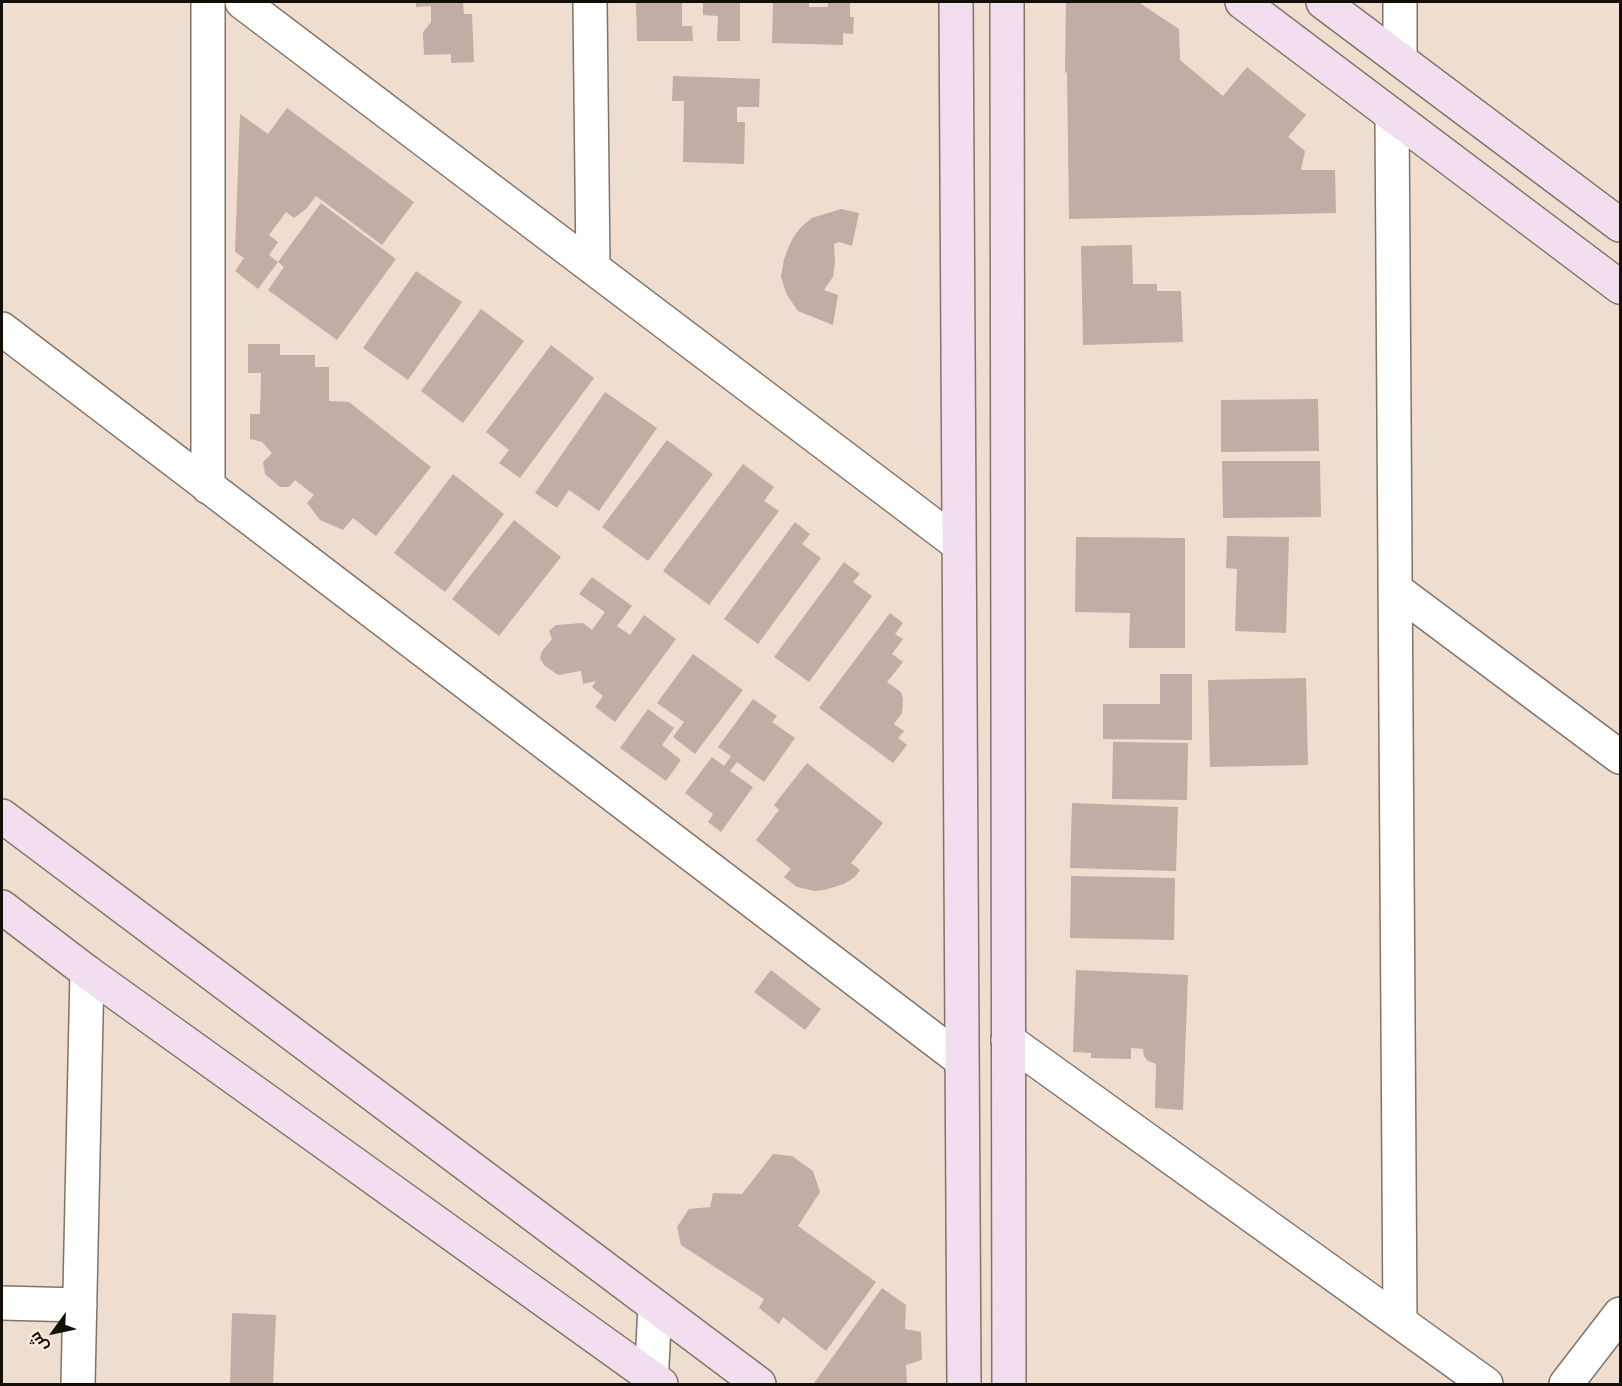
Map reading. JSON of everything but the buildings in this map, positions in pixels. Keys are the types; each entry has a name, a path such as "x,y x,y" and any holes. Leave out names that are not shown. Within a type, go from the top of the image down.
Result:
{"street":[{"path":"208,2 208,487"},
{"path":"242,2 958,544"},
{"path":"590,2 593,268"},
{"path":"956,2 964,1384"},
{"path":"1007,2 1009,1384"},
{"path":"1242,2 1620,287"},
{"path":"1323,2 1620,225"},
{"path":"1400,2 1400,59"},
{"path":"1392,115 1400,1322"},
{"path":"2,329 962,1060"},
{"path":"1395,589 1620,757"},
{"path":"2,816 759,1384"},
{"path":"2,907 87,972 654,1382"},
{"path":"78,1384 87,972"},
{"path":"1008,1040 1486,1384"},
{"path":"2,1303 80,1305"},
{"path":"654,1382 655,1307"},
{"path":"1566,1384 1620,1314"}]}
